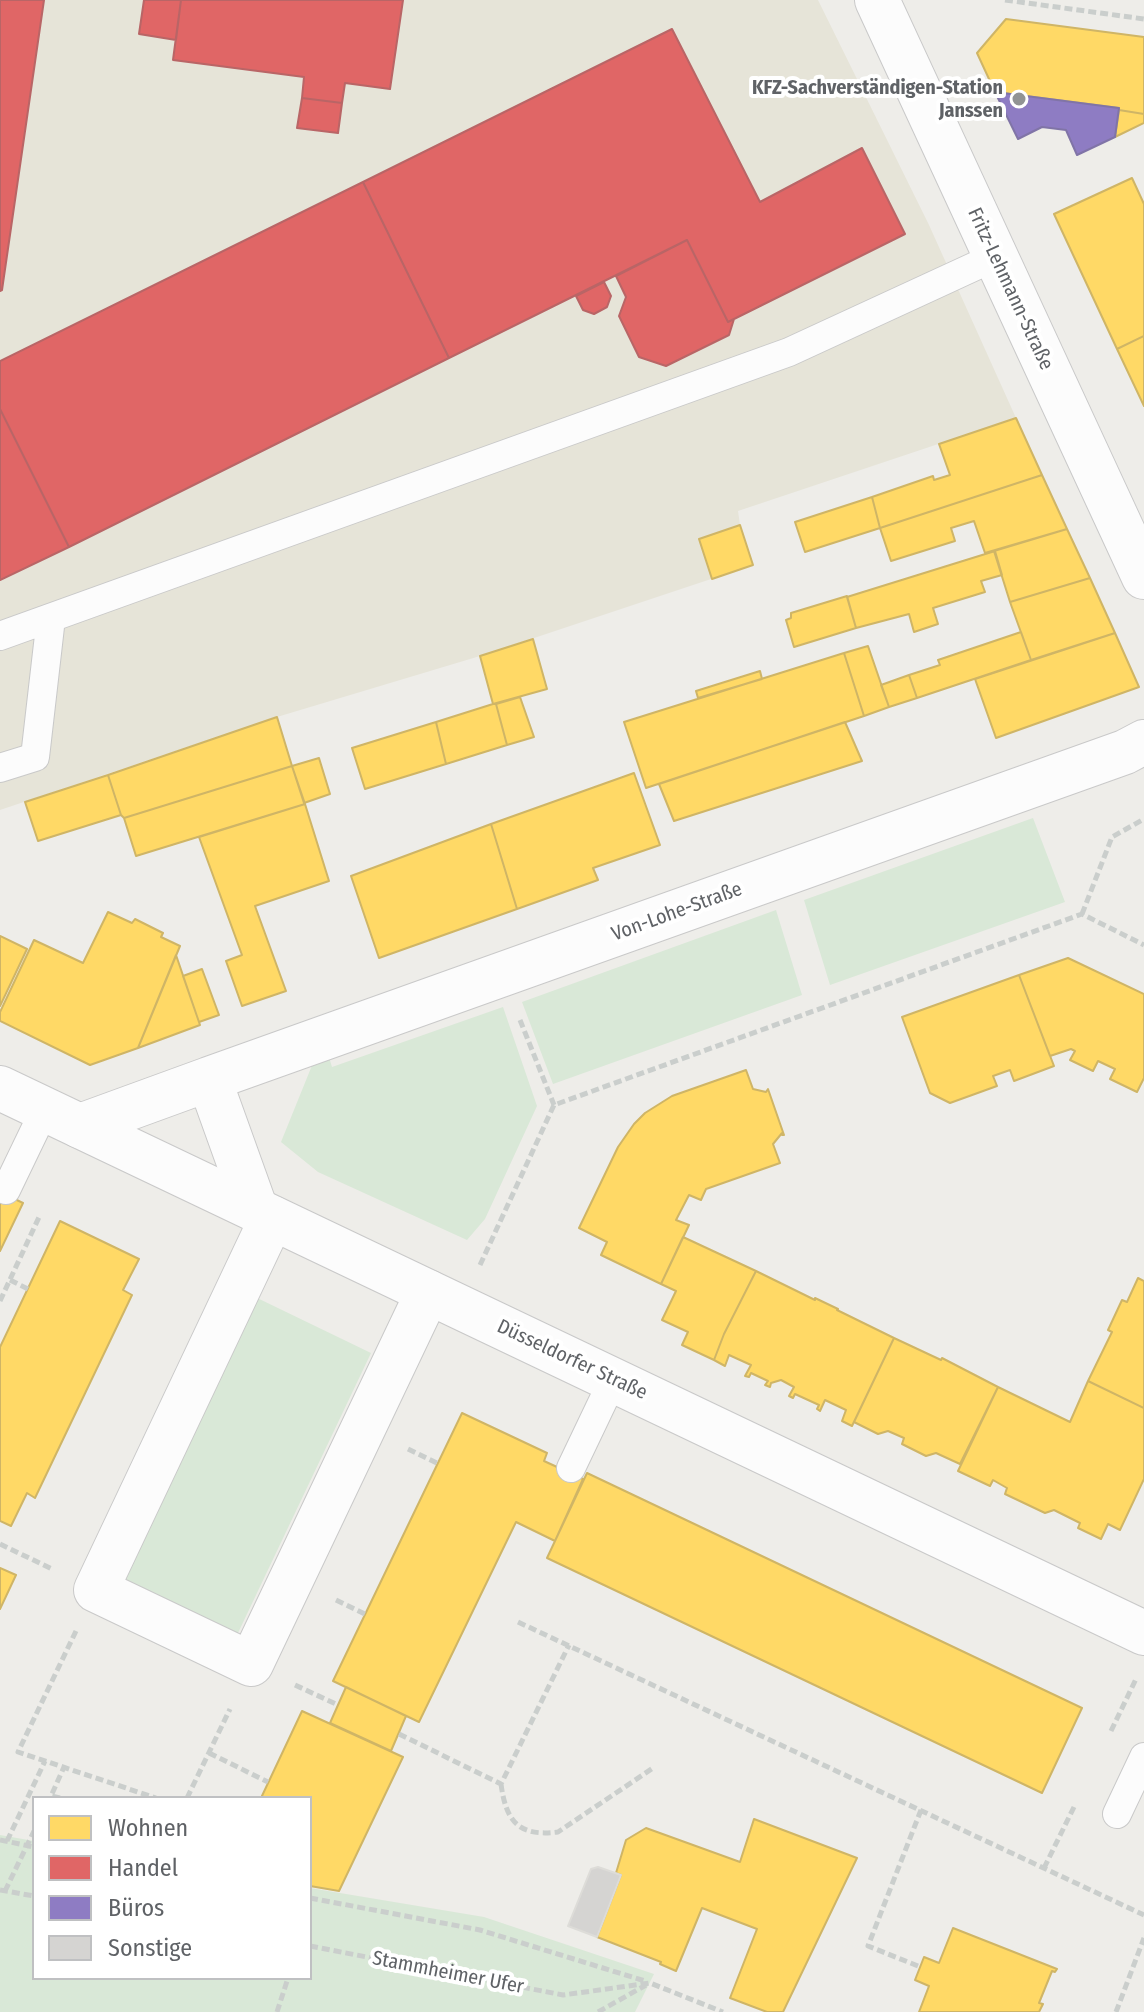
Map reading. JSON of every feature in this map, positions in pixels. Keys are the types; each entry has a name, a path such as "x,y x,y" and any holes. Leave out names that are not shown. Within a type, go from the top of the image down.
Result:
{"street":[{"name":"Fritz-Lehmann-Straße","path":"877,0 1144,577"},
{"name":"Von-Lohe-Straße","path":"62,1117 209,1079 1110,757 1144,742"},
{"path":"209,1079 264,1214 96,1590 251,1664 444,1300"},
{"name":"Düsseldorfer Straße","path":"0,1088 1144,1633"}],"lane":[{"path":"0,636 789,352 995,257"},
{"path":"0,768 35,757 51,618"},
{"path":"6,1190 62,1117"},
{"path":"571,1468 613,1380"},
{"path":"1117,1814 1144,1757"}],"path":[{"path":"1005,0 1144,19"},
{"path":"1082,914 1112,837 1144,819"},
{"path":"444,1300 554,1105 1082,914 1144,945"},
{"path":"502,975 554,1105"},
{"path":"0,1301 43,1209"},
{"path":"10,1280 28,1289"},
{"path":"0,1544 96,1590 18,1752 144,1796"},
{"path":"518,1622 1144,1915"},
{"path":"569,1645 501,1784 505,1808 520,1827 540,1835 558,1832 653,1768"},
{"path":"188,1796 251,1664"},
{"path":"399,1734 501,1784"},
{"path":"209,1753 268,1782"},
{"path":"32,1896 3,1890 31,1846 4,1841 45,1761"},
{"path":"51,1796 64,1767"},
{"path":"918,1966 868,1946 921,1810"},
{"path":"312,1898 480,1930 650,1983"},
{"path":"1116,2012 1144,1938"},
{"name":"Stammheimer Ufer","path":"312,1946 563,1995 650,1983 723,2012"},
{"path":"277,2012 287,1980"},
{"path":"598,2012 650,1983"}],"shaded area":[{"path":"0,0 818,0 929,225 1016,418 738,511 753,565 480,656 277,717 0,810"}],"green space":[{"path":"1033,818 1065,902 830,985 804,900"},
{"path":"776,910 802,995 553,1084 522,1002"},
{"path":"503,1007 537,1106 485,1219 467,1240 318,1172 281,1142 315,1058 328,1054 332,1067"},
{"path":"251,1295 371,1353 237,1635 116,1578"},
{"path":"0,1835 32,1841 32,1980 312,1980 312,1888 484,1917 654,1974 635,2012 0,2012"}],"building: Wohnen":[{"path":"1006,19 1144,37 1144,114 995,92 977,53"},
{"path":"1119,110 1144,114 1144,123 1115,137"},
{"path":"1132,178 1144,204 1144,336 1117,349 1054,214"},
{"path":"1144,336 1144,406 1117,349"},
{"path":"1016,418 1042,475 880,528 872,497 933,476 934,480 950,475 939,444"},
{"path":"1042,475 1067,529 985,553 974,521 951,528 955,541 891,561 880,528"},
{"path":"872,497 880,528 805,552 795,522"},
{"path":"740,525 753,565 712,579 699,539"},
{"path":"1067,529 1090,578 1010,602 994,551"},
{"path":"995,551 1002,575 981,581 985,592 933,608 938,624 914,632 909,614 856,628 847,597"},
{"path":"1090,578 1115,633 1031,660 1010,602"},
{"path":"847,596 856,628 794,647 786,620 791,618 791,613"},
{"path":"1021,632 1031,660 917,698 909,675 940,665 938,660"},
{"path":"1115,633 1139,687 996,738 975,679"},
{"path":"533,639 547,689 493,704 480,656"},
{"path":"868,646 889,707 864,716 844,653"},
{"path":"844,653 864,716 646,788 624,722"},
{"path":"760,671 762,679 698,698 696,691"},
{"path":"909,675 917,698 889,707 881,685"},
{"path":"520,697 534,737 507,745 496,704"},
{"path":"496,704 507,745 446,764 436,722"},
{"path":"277,717 292,766 124,818 121,815 108,775"},
{"path":"436,722 446,764 365,789 352,748"},
{"path":"845,722 862,761 674,821 659,784"},
{"path":"319,758 330,794 304,803 292,766"},
{"path":"292,766 305,804 136,856 124,818"},
{"path":"634,773 660,845 593,868 598,880 517,909 491,824"},
{"path":"108,775 121,815 38,841 25,802"},
{"path":"305,804 329,881 255,906 286,991 242,1006 226,961 242,955 199,837"},
{"path":"491,824 517,909 379,958 351,876"},
{"path":"108,912 132,923 135,919 163,933 161,937 180,946 138,1048 90,1065 0,1021 0,1012 34,940 83,963"},
{"path":"0,936 27,949 0,1006"},
{"path":"176,955 200,1025 138,1048"},
{"path":"1068,958 1144,994 1144,1078 1137,1092 1110,1079 1115,1069 1098,1061 1093,1071 1070,1060 1075,1051 1071,1049 1050,1056 1019,975"},
{"path":"202,969 219,1015 199,1022 183,976"},
{"path":"1019,975 1054,1066 1014,1081 1010,1070 993,1076 997,1086 950,1103 930,1093 902,1017"},
{"path":"746,1070 753,1089 766,1092 768,1089 784,1135 782,1133 773,1144 780,1163 706,1189 701,1200 689,1195 676,1220 689,1225 661,1284 601,1255 607,1242 579,1228 618,1147 634,1124 672,1096"},
{"path":"0,1192 23,1203 0,1251"},
{"path":"60,1221 139,1259 123,1290 132,1295 35,1498 27,1493 11,1526 0,1521 0,1347"},
{"path":"683,1237 756,1271 714,1360 682,1345 688,1332 662,1320 676,1291 661,1284"},
{"path":"756,1271 894,1338 852,1426 842,1421 846,1410 825,1400 820,1411 817,1409 819,1405 795,1394 793,1398 789,1396 794,1387 781,1380 771,1383 770,1387 765,1385 768,1381 751,1373 749,1377 745,1376 751,1365 729,1355 725,1366 714,1360"},
{"path":"1138,1278 1144,1281 1144,1408 1088,1381 1112,1332 1108,1330 1122,1300 1127,1302"},
{"path":"894,1338 998,1387 960,1464 936,1453 926,1456 902,1444 904,1438 888,1431 878,1434 854,1422"},
{"path":"1088,1381 1144,1408 1144,1479 1120,1530 1108,1524 1101,1539 1078,1528 1080,1523 1054,1510 1045,1513 1005,1494 1007,1488 993,1480 990,1486 958,1471 998,1387 1070,1422"},
{"path":"462,1413 547,1453 544,1461 583,1479 555,1541 516,1522 419,1722 333,1681"},
{"path":"587,1473 1082,1708 1042,1793 547,1558"},
{"path":"0,1568 16,1575 0,1609"},
{"path":"346,1687 406,1716 391,1751 330,1723"},
{"path":"302,1711 403,1757 339,1891 312,1886 312,1796 262,1796"},
{"path":"754,1819 857,1858 783,2012 767,2012 730,1998 757,1929 702,1908 676,1971 597,1937 621,1875 616,1873 626,1840 646,1828 740,1862"},
{"path":"953,1928 1057,1969 1052,1971 1039,2003 1043,2004 1039,2012 919,2012 929,1986 915,1980 924,1957 939,1963"}],"building: Handel":[{"path":"0,0 44,0 0,291"},
{"path":"144,0 181,0 176,40 139,34"},
{"path":"181,0 403,0 390,89 345,83 342,103 302,98 304,77 173,60"},
{"path":"672,29 760,202 862,148 905,234 728,322 687,240 449,358 363,182"},
{"path":"302,98 342,103 338,133 297,128"},
{"path":"363,182 449,358 69,547 0,409 0,361"},
{"path":"687,240 728,322 734,319 729,335 666,366 639,357 619,316 626,297 616,276"},
{"path":"604,282 611,296 607,307 594,314 583,310 576,296"},
{"path":"0,409 69,547 0,580"}],"building: Büros":[{"path":"995,92 1119,108 1115,137 1077,155 1066,130 1042,127 1018,139"}],"building: Sonstige":[{"path":"598,1867 621,1875 597,1937 568,1926 591,1869"}],"place":[{"name":"KFZ-Sachverständigen-Station Janssen","path":"1019,99"}]}
